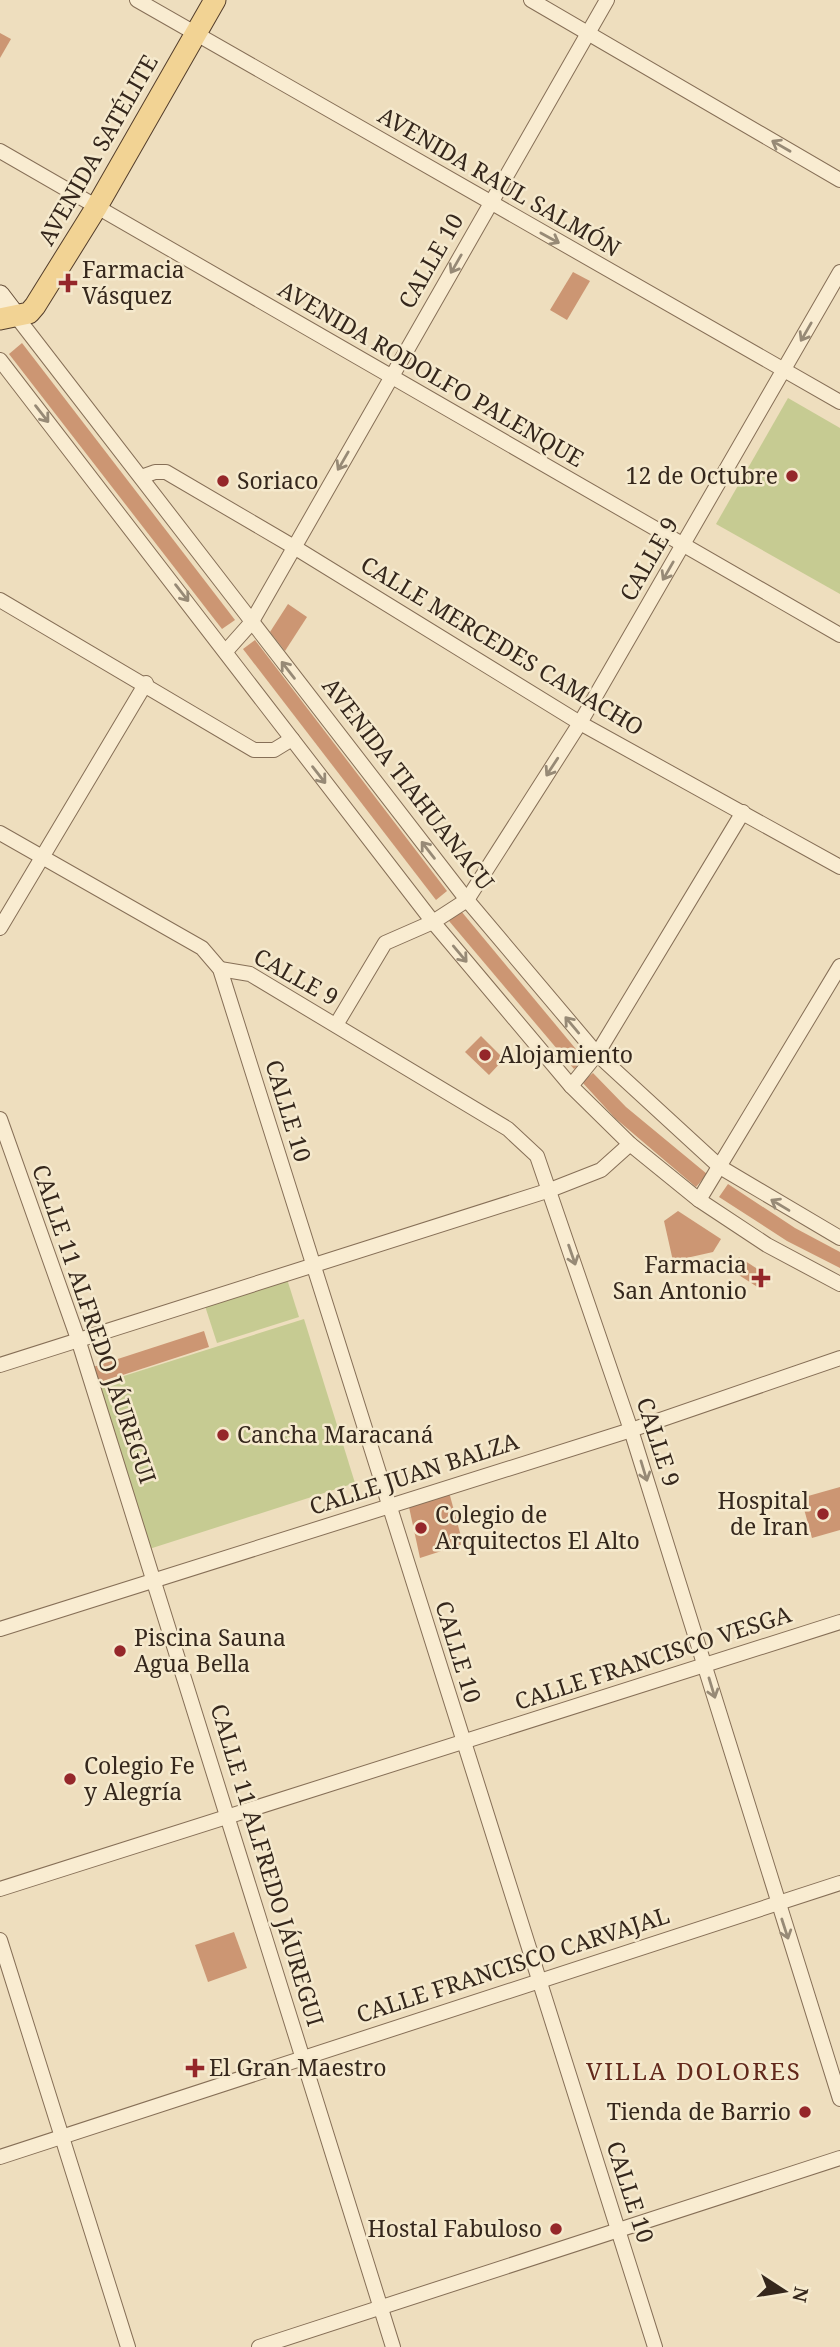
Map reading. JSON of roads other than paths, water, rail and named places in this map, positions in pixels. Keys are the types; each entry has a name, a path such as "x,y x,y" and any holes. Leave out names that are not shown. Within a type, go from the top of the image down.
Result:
{"main road":[{"name":"AVENIDA SATÉLITE","path":"8,318 29,313 35,306 96,208 215,0"},
{"name":"AVENIDA TIAHUANACU","path":"0,295 8,318"}],"street":[{"name":"AVENIDA RAUL SALMÓN","path":"137,0 840,402"},
{"path":"531,0 840,180"},
{"name":"CALLE 10","path":"226,650 251,623 607,0"},
{"name":"AVENIDA RODOLFO PALENQUE","path":"0,151 840,635"},
{"name":"CALLE 9","path":"336,1025 385,943 433,922 467,900 580,723 840,272"},
{"name":"AVENIDA TIAHUANACU","path":"8,318 141,477 467,900 597,1054 720,1167 840,1238"},
{"path":"0,360 433,922 571,1086 629,1144 699,1200 767,1245 840,1284"},
{"name":"CALLE MERCEDES CAMACHO","path":"141,477 155,472 166,472 294,547 580,723 840,867"},
{"path":"0,600 146,683 254,750 274,750 292,739"},
{"path":"0,928 146,683"},
{"path":"571,1086 597,1054 743,812"},
{"path":"0,834 202,948 220,969"},
{"path":"699,1200 840,967"},
{"name":"CALLE 10","path":"220,969 655,2347"},
{"name":"CALLE 9","path":"220,969 237,969 250,974 527,1143 537,1156 631,1430 840,2099"},
{"name":"CALLE 11 ALFREDO JÁUREGUI","path":"0,1119 78,1339 393,2347"},
{"path":"0,1365 550,1190 601,1170 629,1144"},
{"name":"CALLE JUAN BALZA","path":"0,1629 631,1430 840,1358"},
{"name":"CALLE FRANCISCO VESGA","path":"0,1889 840,1622"},
{"name":"CALLE FRANCISCO CARVAJAL","path":"0,2157 62,2139 840,1883"},
{"path":"0,1940 128,2347"},
{"path":"259,2347 840,2158"}],"place":[{"name":"Farmacia Vásquez","path":"68,283"},
{"name":"12 de Octubre","path":"792,476"},
{"name":"Soriaco","path":"223,481"},
{"name":"Alojamiento","path":"485,1055"},
{"name":"Farmacia San Antonio","path":"761,1278"},
{"name":"Cancha Maracaná","path":"223,1435"},
{"name":"Hospital de Iran","path":"823,1514"},
{"name":"Colegio de Arquitectos El Alto","path":"421,1528"},
{"name":"Piscina Sauna Agua Bella","path":"120,1651"},
{"name":"Colegio Fe y Alegría","path":"70,1779"},
{"name":"El Gran Maestro","path":"195,2068"},
{"name":"Tienda de Barrio","path":"805,2112"},
{"name":"Hostal Fabuloso","path":"556,2229"}],"district":[{"name":"VILLA DOLORES","path":"694,2072"}]}
